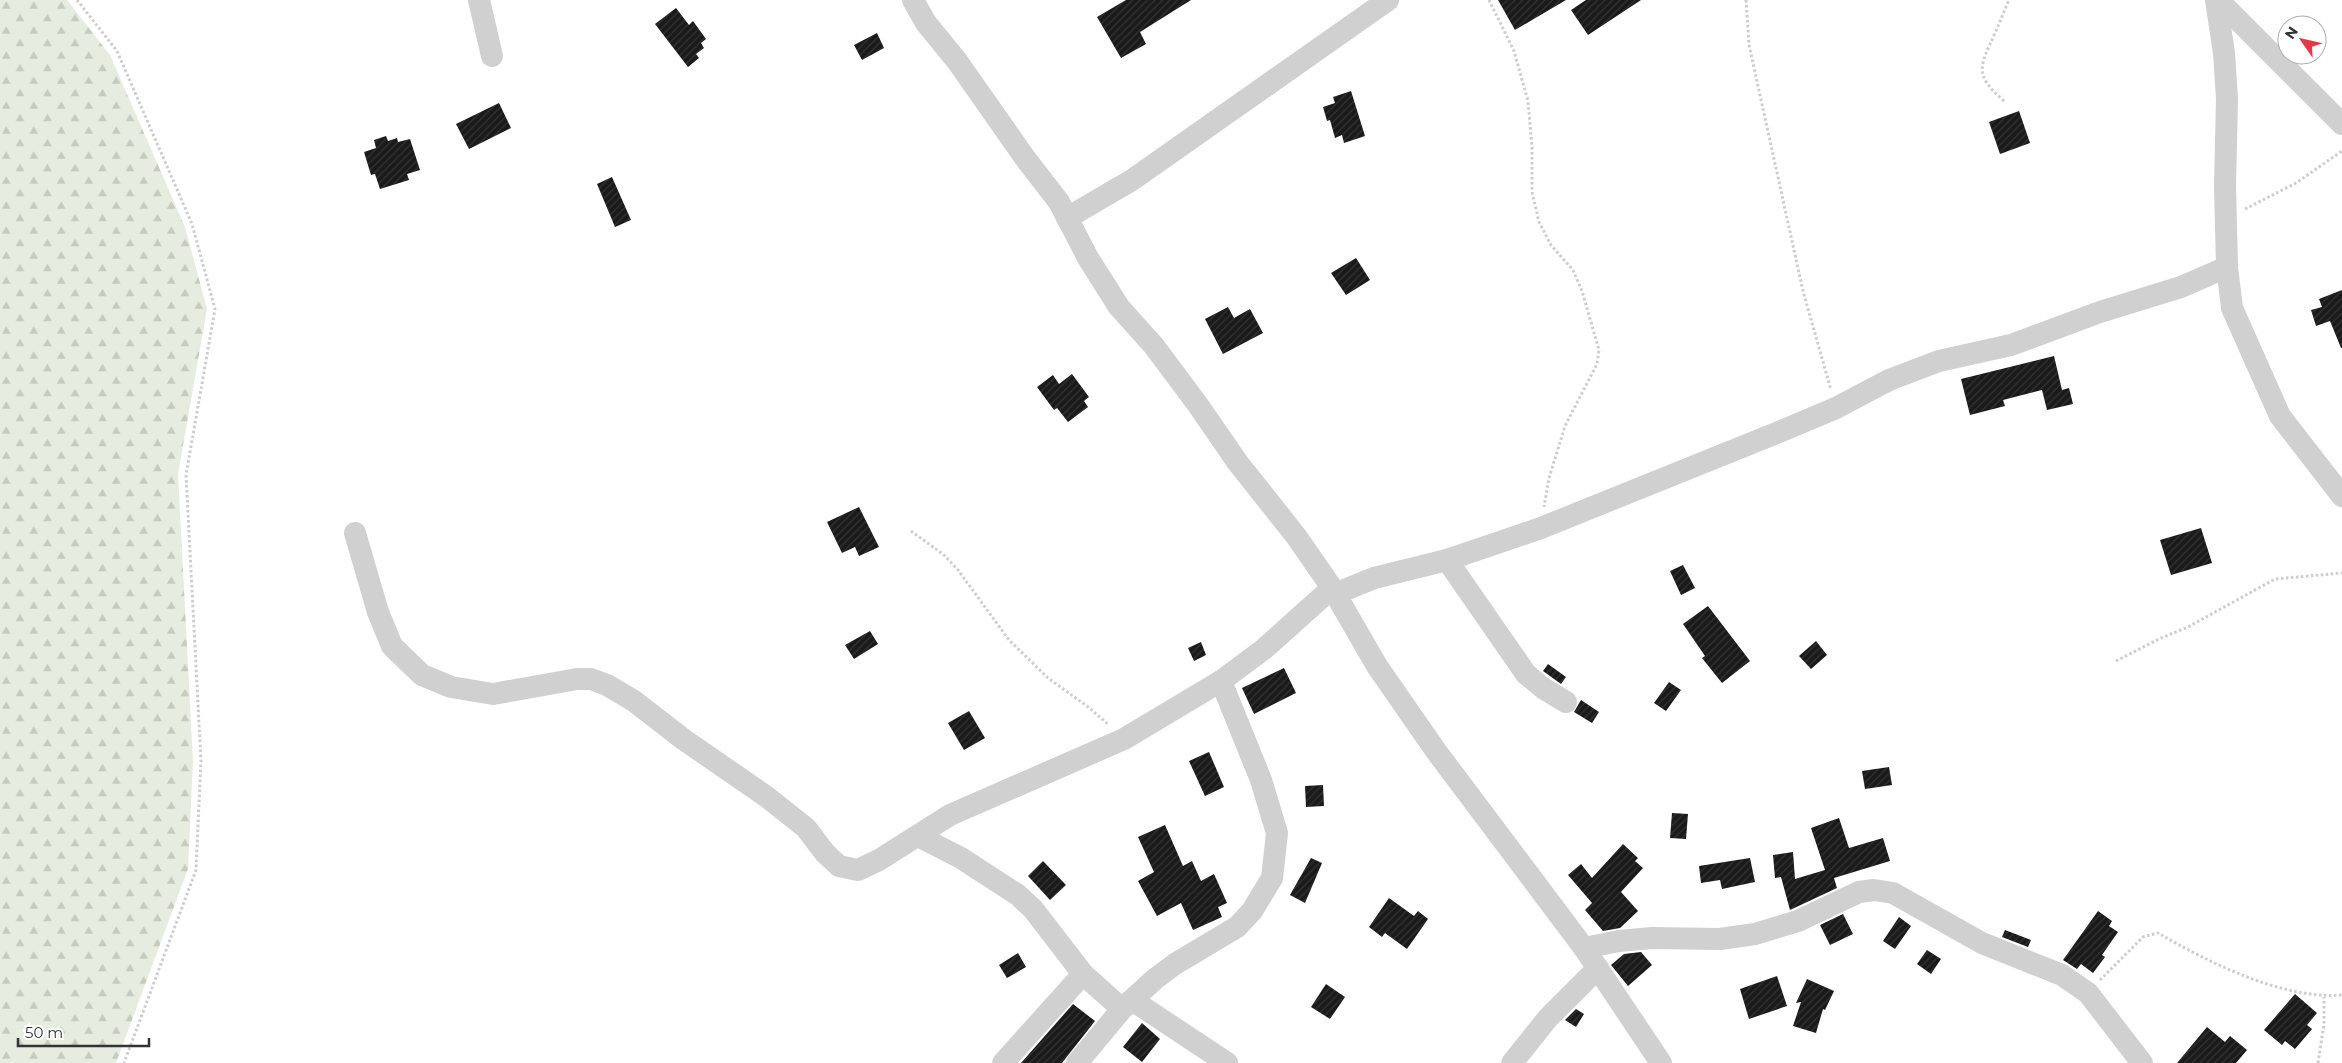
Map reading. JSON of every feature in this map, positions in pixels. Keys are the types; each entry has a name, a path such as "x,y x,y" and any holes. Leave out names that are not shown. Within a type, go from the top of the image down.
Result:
{"street":[{"path":"479,0 492,56"},
{"path":"912,0 926,23 957,61 1025,158 1059,202 1088,258 1119,308 1160,354 1238,463 1296,536 1334,591 1377,666 1436,751 1584,948 1662,1063"},
{"path":"1067,218 1132,180 1388,0"},
{"path":"2217,0 2342,124"},
{"path":"2217,0 2224,53 2227,99 2227,267 2232,308 2280,416 2342,496"},
{"path":"355,533 378,612 392,646 422,675 451,687 492,694 576,679 592,679 607,685 634,701 683,739 767,797 806,828 825,853 839,866 858,870 879,860 950,815 1124,739 1221,682 1334,591 1374,578 1447,560 1541,528 1836,408 1889,380 1939,361 2011,345 2100,312 2182,287 2227,267"},
{"path":"1447,560 1526,674 1543,688 1566,702"},
{"path":"1077,1063 1127,1004 1175,964 1237,927 1252,911 1272,878 1277,832 1261,780 1221,682"},
{"path":"918,836 969,863 1018,895 1033,909 1083,974 1127,1004 1227,1063"},
{"path":"1584,948 1644,938 1720,939 1755,934 1798,921 1859,892 1874,890 1893,893 1982,943 2062,975 2088,993 2142,1063"},
{"path":"1512,1063 1548,1018 1598,968"},
{"path":"1003,1063 1083,974"}],"path":[{"path":"77,0 117,51 192,224 215,309 186,475 201,761 196,870 124,1063"},
{"path":"1489,0 1514,52 1528,101 1532,147 1532,192 1539,222 1551,245 1573,270 1582,291 1599,350 1597,364 1565,426 1549,478 1541,528"},
{"path":"1746,0 1749,45 1803,291 1836,408"},
{"path":"2004,102 1989,88 1982,73 1983,56 2009,0"},
{"path":"2227,218 2296,183 2342,151"},
{"path":"911,531 948,560 1009,640 1048,678 1087,706 1124,739"},
{"path":"2116,661 2161,638 2188,627 2274,579 2342,573"},
{"path":"2088,993 2143,937 2158,933 2203,958 2280,988 2324,997 2342,995"},
{"path":"2318,1063 2324,1024 2324,997"}],"green space":[{"path":"0,0 67,0 110,55 185,227 207,309 178,474 193,761 188,869 116,1063 0,1063"}],"building":[{"path":"1126,0 1191,0 1140,32 1146,44 1121,58 1097,17"},
{"path":"1498,0 1566,0 1515,30"},
{"path":"1586,0 1641,0 1588,35 1571,10"},
{"path":"676,8 689,25 693,21 706,39 701,43 704,48 696,54 699,58 688,67 655,24"},
{"path":"877,33 884,48 862,60 854,45"},
{"path":"1351,91 1365,136 1344,143 1342,135 1335,138 1330,120 1327,121 1323,107 1335,103 1333,97"},
{"path":"499,103 511,128 469,149 456,124"},
{"path":"2019,111 2030,143 2000,154 1989,122"},
{"path":"386,136 388,141 397,138 398,142 410,139 420,170 407,174 409,180 380,189 375,174 371,175 364,152 376,148 374,140"},
{"path":"612,177 631,220 615,227 597,184"},
{"path":"1356,258 1370,280 1346,295 1331,273"},
{"path":"2342,290 2341,348 2330,321 2316,326 2311,310 2322,307 2319,299"},
{"path":"1228,307 1234,318 1250,309 1263,333 1223,354 1205,319"},
{"path":"2054,356 2062,390 2069,388 2073,404 2047,410 2042,390 2003,400 2005,406 1970,415 1961,379"},
{"path":"1072,374 1089,397 1084,401 1088,407 1068,422 1057,408 1054,410 1037,387 1053,375 1059,384"},
{"path":"859,507 879,547 859,556 855,547 842,553 827,522"},
{"path":"2201,528 2212,563 2171,575 2160,540"},
{"path":"1683,565 1695,588 1681,595 1670,571"},
{"path":"1708,606 1750,661 1722,683 1702,658 1705,656 1683,624"},
{"path":"870,631 878,644 854,659 845,645"},
{"path":"1816,641 1827,655 1811,669 1799,656"},
{"path":"1201,642 1206,655 1194,661 1188,648"},
{"path":"1548,664 1566,677 1561,684 1543,671"},
{"path":"1284,668 1296,693 1254,714 1242,688"},
{"path":"1669,682 1681,690 1666,711 1654,703"},
{"path":"1581,700 1599,712 1592,723 1574,712"},
{"path":"969,711 985,738 964,750 948,723"},
{"path":"1209,752 1224,787 1205,796 1189,761"},
{"path":"1889,767 1892,785 1865,789 1862,771"},
{"path":"1323,785 1324,806 1306,807 1305,786"},
{"path":"1672,813 1688,814 1686,839 1670,838"},
{"path":"1839,818 1849,848 1883,838 1890,861 1834,878 1837,888 1790,910 1781,877 1775,878 1773,855 1793,852 1795,879 1825,870 1811,828"},
{"path":"1165,825 1183,866 1192,861 1201,881 1214,874 1227,903 1218,907 1222,917 1193,930 1181,903 1157,916 1138,881 1154,872 1138,837"},
{"path":"1623,844 1638,858 1635,861 1643,868 1621,892 1638,911 1620,928 1603,931 1585,910 1592,903 1568,875 1581,864 1592,878"},
{"path":"1311,858 1322,863 1305,903 1290,895"},
{"path":"1750,858 1755,882 1722,889 1720,880 1701,883 1699,866"},
{"path":"1043,861 1066,885 1050,900 1028,876"},
{"path":"1389,898 1414,916 1418,911 1428,919 1407,949 1385,933 1382,937 1369,927"},
{"path":"2098,911 2112,921 2109,926 2118,932 2102,955 2105,957 2093,973 2081,964 2077,969 2063,960"},
{"path":"1843,914 1853,934 1830,945 1820,925"},
{"path":"1899,917 1911,926 1895,949 1883,941"},
{"path":"2005,930 2031,940 2028,947 2002,937"},
{"path":"1927,950 1941,959 1931,974 1917,964"},
{"path":"1641,952 1652,965 1628,986 1611,965 1624,954"},
{"path":"1018,953 1026,967 1007,978 999,965"},
{"path":"1777,976 1787,1006 1749,1019 1740,989"},
{"path":"1807,979 1834,991 1825,1010 1823,1009 1816,1033 1793,1026 1801,1002 1796,1003"},
{"path":"1326,984 1345,997 1330,1019 1311,1007"},
{"path":"2295,994 2317,1013 2307,1025 2312,1029 2295,1049 2285,1041 2282,1045 2264,1030"},
{"path":"1073,1004 1095,1021 1062,1063 1021,1063"},
{"path":"1576,1009 1584,1014 1576,1027 1565,1020"},
{"path":"1142,1023 1160,1039 1142,1062 1123,1047"},
{"path":"2207,1027 2225,1042 2230,1036 2247,1050 2236,1063 2177,1063"}]}
